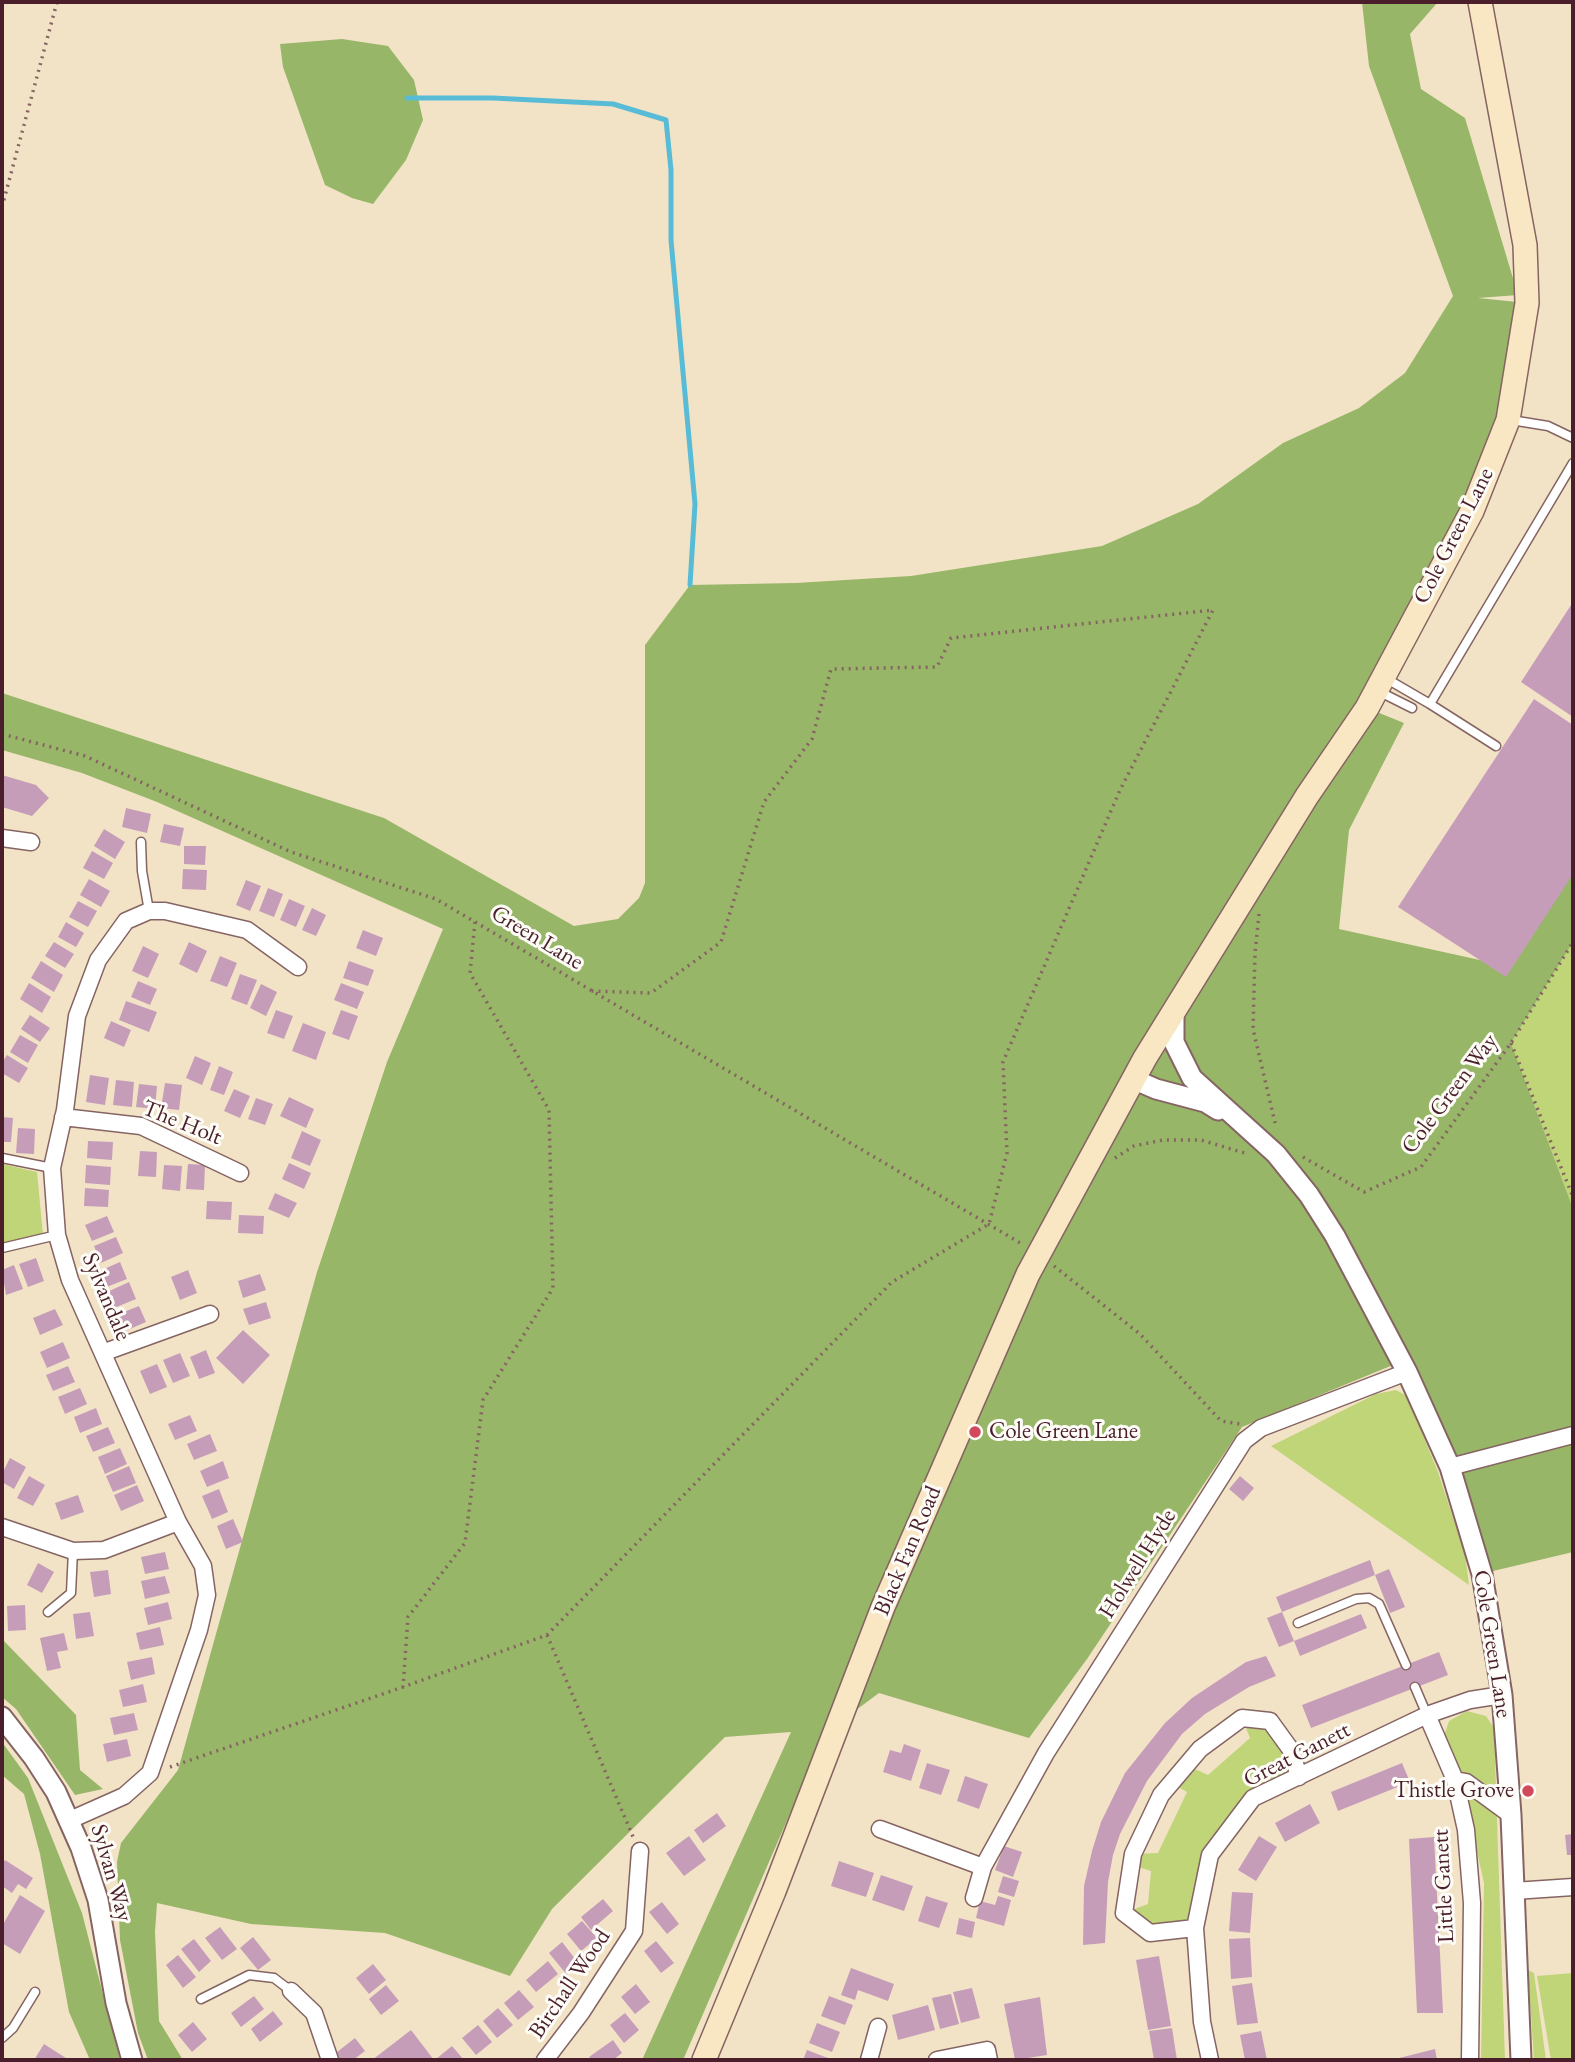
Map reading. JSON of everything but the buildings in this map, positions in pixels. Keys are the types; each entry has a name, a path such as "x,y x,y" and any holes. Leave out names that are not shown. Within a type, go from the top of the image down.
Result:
{"main road":[{"name":"Cole Green Lane","path":"1145,1058 1379,683 1472,511 1508,420 1527,303 1525,245 1480,2"},
{"name":"Black Fan Road","path":"704,2060 774,1891 883,1607 1028,1274 1145,1058"}],"street":[{"path":"2,838 31,842"},
{"path":"149,911 165,911 247,930 299,968"},
{"name":"Sylvandale","path":"70,1820 124,1796 150,1773 199,1630 207,1595 203,1566 178,1522 105,1352 70,1280 57,1235 52,1168 63,1117 77,1016 98,960 126,921 149,911"},
{"name":"Cole Green Lane","path":"1174,1012 1174,1042 1180,1059 1192,1078 1276,1154 1335,1236 1407,1372 1450,1467 1482,1574 1502,1695 1511,1815 1521,2060"},
{"name":"Cole Green Lane","path":"1133,1079 1156,1089 1205,1102 1243,1124"},
{"name":"The Holt","path":"63,1117 141,1126 240,1173"},
{"path":"105,1352 211,1314"},
{"name":"Holwell Hyde","path":"974,1898 983,1867 1053,1741 1244,1441 1261,1428 1407,1372"},
{"path":"1450,1467 1573,1435"},
{"path":"2,1527 73,1551 103,1550 178,1522"},
{"name":"Great Ganett","path":"1210,2060 1202,2022 1195,1928 1210,1855 1253,1798 1427,1715 1470,1700 1502,1695"},
{"name":"Little Ganett","path":"1427,1715 1455,1780 1466,1830 1472,1903 1470,2060"},
{"name":"Sylvan Way","path":"2,1717 34,1758 70,1820 98,1900 116,2003 132,2060"},
{"path":"1195,1928 1150,1933 1124,1913 1133,1854 1161,1795 1200,1749 1242,1718 1270,1721 1291,1750 1299,1777"},
{"path":"1455,1780 1466,1782 1511,1815"},
{"path":"880,1829 983,1867"},
{"name":"Birchall Wood","path":"545,2060 581,2013 634,1930 640,1851"},
{"path":"1514,1891 1573,1887"},
{"path":"291,1991 314,2012 330,2060"},
{"path":"872,2060 878,2027"},
{"path":"937,2060 987,2050 989,2060"}],"lane":[{"path":"1508,420 1548,426 1573,438"},
{"path":"1430,704 1573,463"},
{"path":"1379,683 1430,704 1496,746"},
{"path":"1379,683 1412,708"},
{"path":"141,842 142,871 149,911"},
{"path":"2,1158 52,1168"},
{"path":"2,1248 57,1235"},
{"path":"48,1612 71,1593 73,1551"},
{"path":"1298,1623 1356,1599 1369,1598 1380,1604 1406,1665"},
{"path":"1415,1687 1427,1715"},
{"path":"201,1999 249,1975 274,1979 291,1991"},
{"path":"2,2038 13,2028 35,1993"}],"path":[{"path":"2,207 57,2"},
{"path":"150,1773 403,1687 547,1634 892,1282 989,1224 1007,1153 1003,1062 1120,790 1213,610 951,638 937,667 831,669 812,739 764,803 721,942 651,993 591,991"},
{"name":"Green Lane","path":"2,734 85,756 291,852 436,899 1021,1244"},
{"path":"1261,905 1255,953 1253,1029 1277,1131"},
{"path":"403,1687 408,1617 465,1543 483,1400 553,1288 549,1110 470,973 475,922"},
{"name":"Cole Green Way","path":"1295,1149 1329,1174 1364,1192 1421,1167 1511,1043 1573,942"},
{"path":"1511,1043 1573,1197"},
{"path":"1112,1160 1134,1146 1163,1140 1201,1140 1248,1154 1255,1160"},
{"path":"1046,1260 1140,1334 1220,1421 1261,1428"},
{"path":"547,1634 640,1851"}],"green space":[{"path":"1362,2 1438,2 1410,34 1421,89 1465,118 1518,295 1478,298 1527,303 1508,420 1367,708 1404,723 1349,830 1339,929 1507,966 1573,862 1573,942 1511,1043 1571,1203 1573,1552 1489,1572 1410,1358 1242,1427 1087,1659 1029,1738 879,1693 825,1733 683,2060 642,2060 791,1732 725,1737 552,1909 510,1976 385,1933 251,1924 157,1903 155,1932 159,2021 183,2060 148,2060 138,2033 120,1940 117,1862 121,1843 178,1770 317,1272 387,1062 443,929 157,802 82,773 2,750 2,693 384,818 574,926 618,919 639,898 645,883 645,645 690,585 796,583 911,576 1102,546 1198,504 1283,443 1359,408 1405,373 1453,296 1369,66"},
{"path":"342,39 388,46 414,80 423,120 406,160 373,204 352,198 325,185 283,67 280,44"},
{"path":"1573,942 1573,1220 1571,1203 1511,1043"},
{"path":"2,1164 37,1172 43,1235 2,1243"},
{"path":"1396,1390 1407,1396 1438,1472 1465,1554 1469,1585 1271,1446 1376,1394"},
{"path":"2,1639 76,1715 80,1770 103,1789 75,1795 16,1709 2,1697"},
{"path":"1467,1711 1486,1716 1494,1728 1505,2060 1481,2060 1484,1883 1465,1797 1443,1739 1449,1721"},
{"path":"1242,1718 1270,1721 1299,1777 1253,1798 1210,1855 1195,1928 1150,1933 1124,1913 1148,1904 1151,1871 1132,1865 1133,1854 1158,1853 1187,1792 1171,1783 1186,1765 1208,1775 1250,1738"},
{"path":"2,1742 28,1778 82,1913 120,2060 90,2060 69,2012 40,1854 24,1794 2,1775"},
{"path":"1528,1970 1534,1973 1546,2060 1534,2060"},
{"path":"1573,1973 1573,2060 1551,2060 1537,1976"}],"waterway":[{"path":"407,98 493,98 613,104 666,120 671,170 671,240 695,504 690,585"}],"place":[{"name":"Cole Green Lane","path":"975,1432"},
{"name":"Thistle Grove","path":"1528,1791"}]}
